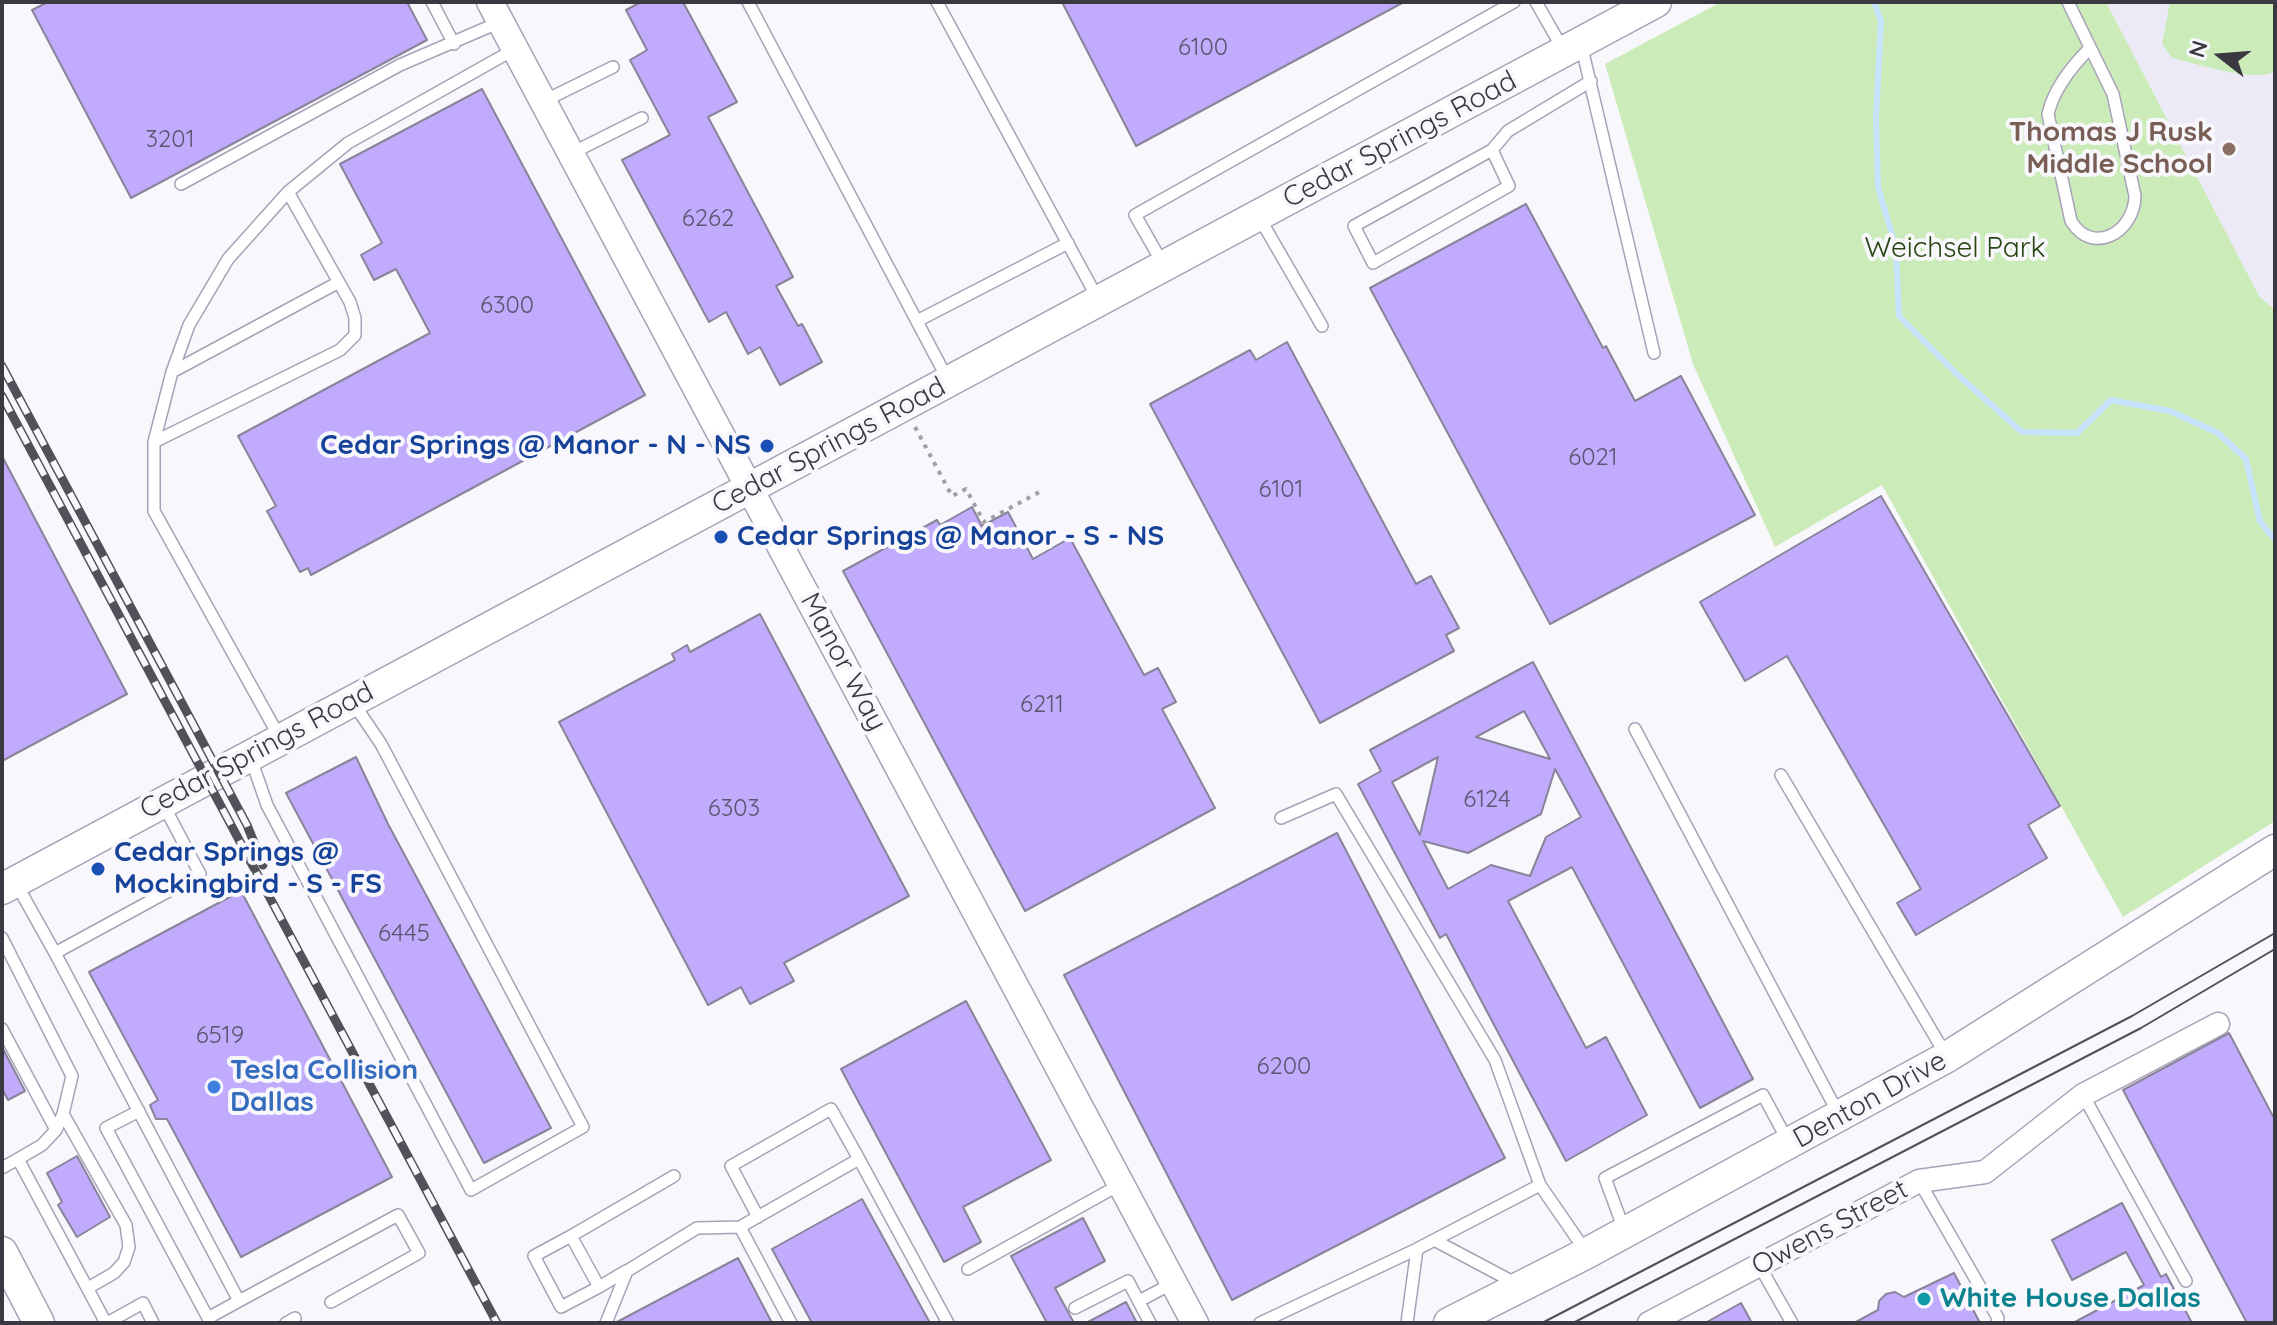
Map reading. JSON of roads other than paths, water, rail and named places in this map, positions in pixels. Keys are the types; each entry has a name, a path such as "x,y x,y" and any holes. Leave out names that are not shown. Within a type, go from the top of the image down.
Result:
{"main road":[{"name":"Cedar Springs Road","path":"9,886 1656,2"},
{"name":"Denton Drive","path":"1449,1323 1790,1145 1947,1057 2275,850"},
{"path":"2,1252 39,1323"}],"street":[{"name":"Manor Way","path":"496,12 1195,1323"},
{"name":"Owens Street","path":"1649,1323 1919,1181 1985,1172 2083,1095 2218,1024"}],"lane":[{"path":"432,2 454,44"},
{"path":"748,2 949,382"},
{"path":"937,2 1099,302"},
{"path":"1165,267 1135,215 1514,2"},
{"path":"1536,2 1572,48 1591,81 1654,353"},
{"path":"2068,2 2113,94 2135,196 2135,208 2123,229 2112,235 2088,238 2077,231 2071,221 2048,120 2050,103 2072,66 2090,48"},
{"path":"181,184 400,65 454,44 496,12"},
{"path":"280,739 154,511 154,442 172,372 189,325 228,259 288,192 348,143 515,48"},
{"path":"543,101 613,67"},
{"path":"1492,150 1509,186 1373,263 1354,226 1492,150 1508,131 1591,81"},
{"path":"571,153 642,118"},
{"path":"154,442 340,350 355,335 355,318 339,282 288,192"},
{"path":"1258,217 1322,326"},
{"path":"917,321 1068,243"},
{"path":"172,372 339,282"},
{"path":"249,755 267,805 471,1190 583,1127 381,744 352,700"},
{"path":"1635,729 1840,1117"},
{"path":"1781,775 1947,1057"},
{"path":"1281,818 1336,794 1495,1060 1540,1185 1587,1253"},
{"path":"55,953 200,874 162,802"},
{"path":"9,886 55,953 239,1301"},
{"path":"2,938 72,1076 56,1130 42,1145 4,1163"},
{"path":"2,1029 56,1130"},
{"path":"1626,1232 1605,1178 1763,1095 1790,1145"},
{"path":"2083,1095 2186,1281"},
{"path":"758,1217 731,1166 831,1109 948,1323"},
{"path":"139,1111 106,1128 209,1320 398,1215 419,1253 331,1302"},
{"path":"63,1114 126,1225 129,1247 124,1262 114,1273 88,1288"},
{"path":"18,1159 106,1323 143,1303 153,1323"},
{"path":"674,1176 534,1256 561,1307 697,1228 740,1227 859,1159"},
{"path":"1919,1181 1998,1318 1997,1323"},
{"path":"968,1269 1121,1184"},
{"path":"1260,1323 1288,1317 1540,1185"},
{"path":"740,1227 791,1323"},
{"path":"571,1236 599,1287"},
{"path":"1434,1240 1521,1286"},
{"path":"1407,1323 1417,1249"},
{"path":"1759,1265 1792,1323"},
{"path":"606,1323 627,1271"},
{"path":"1075,1308 1128,1281 1150,1323"},
{"path":"1139,1301 1174,1283"}],"waterway":[{"path":"1874,2 1881,21 1876,116 1878,187 1896,248 1899,316 1959,376 2022,432 2077,433 2111,400 2170,411 2218,433 2246,459 2260,521 2275,540"}],"tram line":[{"path":"1542,1323 2132,1016 2275,933"},
{"path":"1573,1323 2141,1028 2275,949"}],"railway":[{"path":"2,366 247,825 263,865"},
{"path":"2,396 497,1323"}],"place":[{"name":"Thomas J Rusk Middle School","path":"2229,149"},
{"name":"Cedar Springs @ Manor - N - NS","path":"767,446"},
{"name":"Cedar Springs @ Manor - S - NS","path":"721,537"},
{"name":"Cedar Springs @ Mockingbird - S - FS","path":"98,869"},
{"name":"Tesla Collision Dallas","path":"214,1087"},
{"name":"White House Dallas","path":"1924,1299"}],"park label":[{"name":"Weichsel Park","path":"1955,249"}]}
